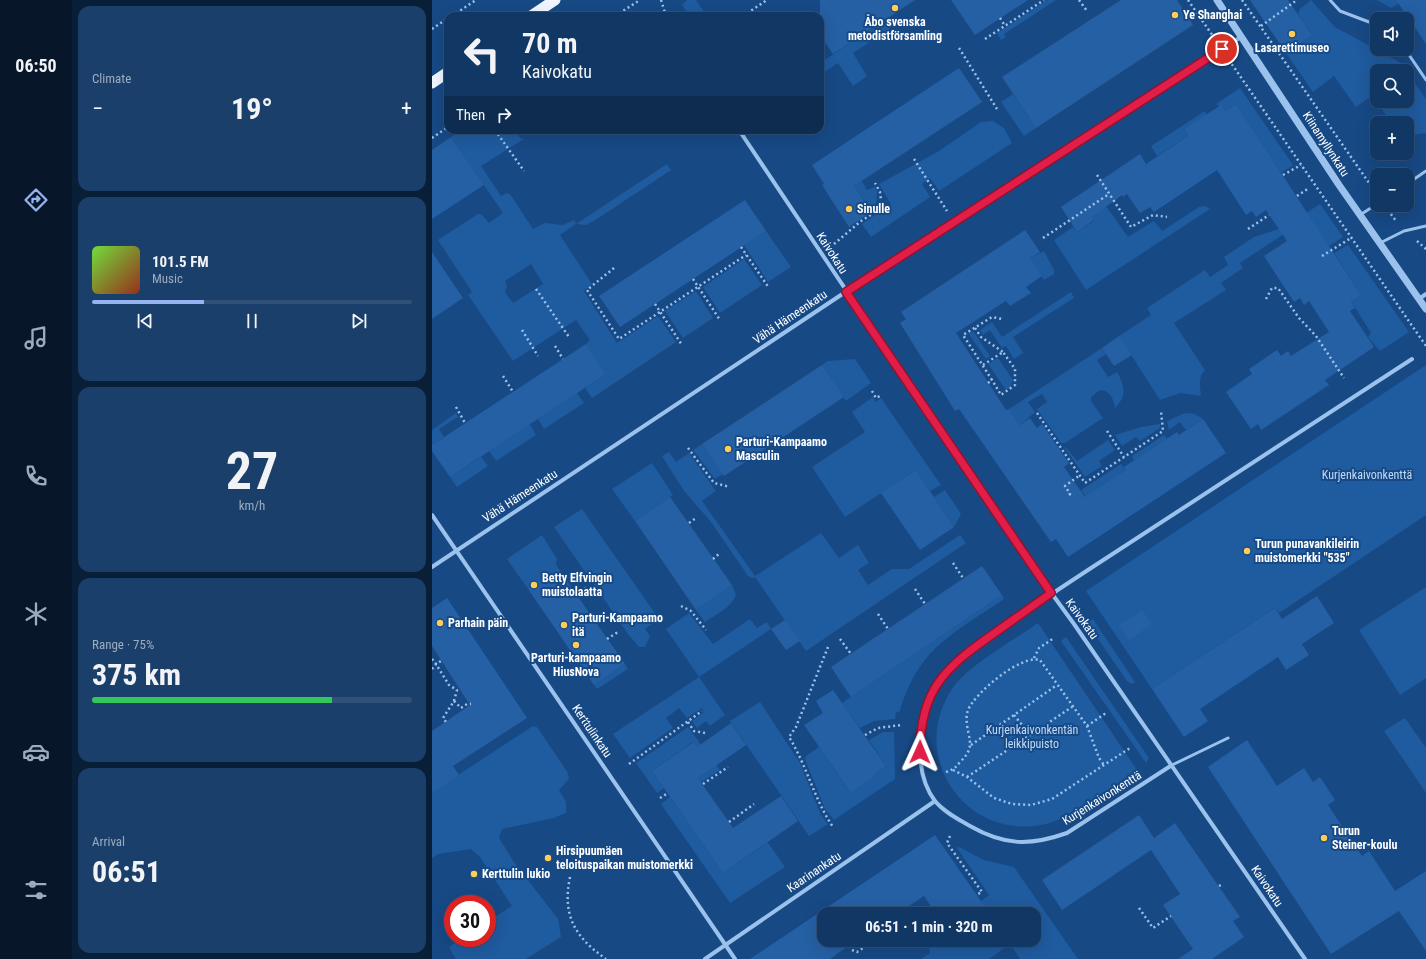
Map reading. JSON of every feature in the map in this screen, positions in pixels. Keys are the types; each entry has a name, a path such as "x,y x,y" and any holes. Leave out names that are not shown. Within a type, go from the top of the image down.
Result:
{"highway":[{"path":"538,12 555,0"},
{"path":"432,83 444,75"}],"street":[{"name":"Kiinamyllynkatu","path":"1217,0 1360,215 1426,309"},
{"name":"Vähä Hämeenkatu","path":"432,567 846,292 1242,36"},
{"name":"Kaivokatu","path":"742,134 846,292 1051,593 1172,765 1305,959"},
{"path":"1419,299 1426,294"},
{"name":"Kurjenkaivonkenttä","path":"1172,765 1067,833 1031,843 1005,841 984,833 945,810 935,801 929,790 922,765 920,734 924,716 937,683 949,667 965,653 1051,593 1412,360"},
{"name":"Kerttulinkatu","path":"432,515 735,959"},
{"name":"Kaarinankatu","path":"704,959 935,801"}],"lane":[{"path":"1330,0 1340,11 1370,22"},
{"path":"1410,56 1426,80"},
{"path":"1414,179 1426,171"},
{"path":"1360,215 1370,209"},
{"path":"1380,243 1404,231 1426,226"},
{"path":"1172,765 1228,738"}],"path":[{"path":"458,12 476,0"},
{"path":"621,12 640,0"},
{"path":"661,0 665,12"},
{"path":"749,12 767,0"},
{"path":"985,39 1044,0"},
{"path":"1085,0 1080,1 1087,12"},
{"path":"1188,0 1426,346"},
{"path":"1242,0 1370,185"},
{"path":"1261,26 1297,0"},
{"path":"1000,18 1005,26"},
{"path":"432,29 444,21"},
{"path":"959,48 998,109"},
{"path":"432,138 444,130"},
{"path":"498,134 524,171"},
{"path":"914,160 939,199"},
{"path":"1283,175 1301,164"},
{"path":"1097,175 1131,227 1153,215 1167,217"},
{"path":"834,244 861,221 882,208 880,192 875,183"},
{"path":"1297,196 1309,188"},
{"path":"1043,238 1109,194"},
{"path":"1248,229 1269,215"},
{"path":"1322,256 1351,238"},
{"path":"1418,241 1425,246 1426,249"},
{"path":"741,247 768,288"},
{"path":"614,268 587,290 619,339 746,255"},
{"path":"693,279 720,320"},
{"path":"1266,299 1272,288 1278,288 1299,318 1316,336 1344,378"},
{"path":"536,289 570,337"},
{"path":"655,304 682,345"},
{"path":"975,328 981,337 1003,352 1015,368 1015,385 1001,394 963,335 992,317 1002,319"},
{"path":"522,330 538,356"},
{"path":"555,346 563,359"},
{"path":"983,365 1003,352"},
{"path":"504,376 513,392"},
{"path":"988,383 992,380"},
{"path":"872,391 876,398 880,396"},
{"path":"456,407 465,423"},
{"path":"1037,413 1085,483 1163,431 1161,411"},
{"path":"1107,431 1124,457"},
{"path":"688,448 714,483 730,487"},
{"path":"1069,495 1070,494 1065,486 1080,475"},
{"path":"689,523 696,518"},
{"path":"713,559 720,553"},
{"path":"953,564 963,578"},
{"path":"576,594 587,587"},
{"path":"915,589 925,604"},
{"path":"681,606 692,611 706,630"},
{"path":"878,614 888,629"},
{"path":"608,639 618,632"},
{"path":"1034,658 1039,648 1054,638"},
{"path":"840,639 850,654"},
{"path":"828,646 796,727 789,738 801,757 823,813 833,827"},
{"path":"946,772 953,770 969,752 971,745 968,737 966,718 972,704 991,683 1002,674 1027,660 1034,658 1040,660 1087,726 1099,758 1104,765"},
{"path":"432,659 449,685 457,690 454,701 443,718 446,722"},
{"path":"432,669 441,661"},
{"path":"971,745 1057,685"},
{"path":"454,701 461,708 467,704 471,704"},
{"path":"967,777 1072,707"},
{"path":"629,764 702,712"},
{"path":"1087,726 1106,713"},
{"path":"1014,715 1030,735"},
{"path":"688,722 694,731 705,733"},
{"path":"865,735 878,728 902,725"},
{"path":"953,770 967,777 994,798 1012,804 1031,805 1052,799 1130,748"},
{"path":"703,784 728,767"},
{"path":"660,798 668,793"},
{"path":"729,822 754,804"},
{"path":"950,836 947,843 982,892 976,895"},
{"path":"570,877 567,899 573,925 580,938 595,952 606,959"},
{"path":"1139,908 1153,928 1171,916"},
{"path":"850,947 852,950 858,952 865,947"}],"green space":[{"path":"687,0 696,0 704,12 686,12 682,5"},
{"path":"1047,0 1056,0 1004,34 1006,37 1001,40 997,33"},
{"path":"1311,0 1335,27 1370,46 1370,56 1388,56 1402,64 1370,64 1370,97 1356,107 1334,76 1313,92 1286,53 1312,35 1298,14 1300,9"},
{"path":"1377,0 1405,0 1391,8"},
{"path":"890,17 895,25 853,53 867,76 853,86 838,63 824,72 824,60"},
{"path":"1414,82 1426,99 1426,133 1414,135 1414,116 1386,116 1381,108 1414,108"},
{"path":"1240,88 1293,165 1281,173 1236,104 1225,111 1216,104"},
{"path":"1013,94 1036,128 1024,136 1001,102"},
{"path":"1205,111 1206,115 1184,129 1188,136 1157,156 1151,146"},
{"path":"993,121 1004,128 1012,143 939,191 930,178 922,184 930,197 871,237 862,224 891,204 879,184 939,151 981,122"},
{"path":"456,134 518,134 520,138 524,139 481,166 501,196 507,193 510,194 533,229 545,223 563,225 574,220 576,224 560,235 592,284 584,291 617,343 658,316 676,342 592,398 585,388 606,374 586,344 590,340 576,320 513,361 468,295 472,292 438,240 478,214 482,215 489,223 503,213 451,137","holes":["531,264 543,284 513,303 505,292 507,286 505,281"]},
{"path":"667,164 671,170 586,225 576,224"},
{"path":"862,181 867,190 875,187 877,191 876,209 871,212 854,186"},
{"path":"1320,204 1343,237 1329,246 1305,220 1240,263 1243,268 1221,283 1226,290 1174,323 1205,370 1200,379 1201,396 1180,393 1160,400 1119,336 1151,315 1147,308 1205,270 1210,277 1228,265 1224,257 1254,237 1282,228"},
{"path":"1106,206 1128,237 1154,221 1162,231 1199,207 1205,206 1210,209 1086,290 1054,240 1073,227 1077,232 1094,221 1091,215"},
{"path":"766,231 791,267 768,282 744,245"},
{"path":"1348,245 1409,332 1380,351 1368,337 1371,333 1351,301 1361,295 1334,253"},
{"path":"1044,251 1054,270 1054,274 1044,280 1030,258"},
{"path":"744,259 762,285 720,313 703,287"},
{"path":"696,291 713,318 683,338 665,311"},
{"path":"1071,292 1074,298 1013,337 1023,353 1014,359 1006,346 1002,348 990,330 983,335 980,330 992,322 1002,337"},
{"path":"973,331 990,356 986,359 969,334"},
{"path":"1102,348 1106,354 1097,360 1108,377 1117,372 1123,386 1124,391 1122,399 1115,408 1114,402 1109,394 1103,390 1100,390 1091,397 1091,401 1103,418 1065,443 1061,443 1037,409 1047,402 1042,394 1028,402 1035,412 1020,425 1009,409"},
{"path":"998,358 1013,380 1010,388 1006,390 988,364"},
{"path":"855,359 871,383 846,401 822,365 827,361"},
{"name":"Kurjenkaivonkenttä","path":"1426,365 1426,515 1279,613 1275,608 1152,689 1086,591"},
{"path":"577,393 584,403 544,429 538,419"},
{"path":"873,397 876,402 881,398 941,485 930,491 916,470 845,517 812,467 865,432 852,412"},
{"path":"456,413 458,417 439,429 444,437 432,445 432,430"},
{"path":"1185,413 1195,414 1203,419 1186,430 1180,422 1169,430 1167,421"},
{"path":"530,424 536,435 496,461 489,451"},
{"path":"1160,424 1160,428 1140,441 1136,437 1122,446 1115,435 1141,427"},
{"path":"1164,435 1167,439 1134,461 1132,456"},
{"path":"1108,440 1115,450 1099,461 1102,466 1085,477 1065,448 1066,447 1077,461"},
{"path":"702,444 723,474 715,479 693,450"},
{"path":"669,452 676,462 689,453 716,491 702,501 755,576 821,533 839,558 858,545 869,563 858,570 868,585 892,569 909,569 960,535 966,543 806,651 755,577 752,578 748,576 711,522 684,491 662,456"},
{"path":"481,457 488,466 457,487 450,477"},
{"path":"652,463 673,495 635,521 612,489"},
{"path":"1121,464 1126,470 1086,497 1081,490"},
{"path":"945,490 961,514 954,527 934,497"},
{"path":"582,509 659,619 645,629 650,636 645,647 639,647 628,634 554,527"},
{"path":"542,535 557,559 556,564 558,568 528,589 507,559"},
{"path":"732,585 736,595 734,600 722,611 705,622 696,610"},
{"path":"1426,587 1426,678 1400,695 1359,630"},
{"path":"1002,595 1004,599 954,633 940,644 928,657 917,671 908,689 900,711 896,713 895,719 874,721 860,728 842,703"},
{"path":"689,613 713,644 750,619 757,628 767,622 771,629 699,677 666,629"},
{"path":"1093,619 1135,682 1132,684 1127,681 1087,623"},
{"name":"Kurjenkaivonkentän leikkipuisto","path":"1038,623 1137,770 1091,802 1065,817 1041,825 1013,826 988,819 967,806 951,787 941,765 937,740 940,714 952,689 968,671 979,662"},
{"path":"1066,637 1149,758 1146,763 1061,641"},
{"path":"625,664 628,669 597,689 594,685"},
{"path":"699,677 725,715 710,726 706,721 697,728 692,721 704,712 702,708 687,718 679,708 666,718 673,728 630,758 613,734"},
{"path":"760,702 800,763 821,815 828,824 809,836 730,721"},
{"path":"1405,718 1426,748 1426,793 1384,731"},
{"path":"533,726 537,727 568,773 569,779 559,790 566,802 566,813 554,818 502,829 499,838 514,862 558,919 561,937 526,959 456,959 449,947 496,947 496,916 512,906 480,857 471,849 438,854 432,858 432,792"},
{"path":"688,727 720,770 701,782 698,778 712,768 693,742 652,771 664,788 657,793 636,763"},
{"path":"883,732 894,732 895,779 834,820 825,809 805,759 806,756 819,747 851,793 876,776 875,774 886,766 869,740"},
{"path":"670,797 723,873 764,845 746,819 750,817 785,867 730,903 661,804"},
{"path":"959,847 984,860 1014,867 1078,959 1020,959 1012,947 1041,947 1041,907 984,907 981,901 989,895 957,848"},
{"path":"929,947 1006,947 989,959 921,959 930,953"}],"building":[{"path":"820,0 915,0 833,54 824,41 824,12 820,12"},
{"path":"951,0 1028,0 975,35"},
{"path":"1121,0 1177,0 1193,25 1036,128 1002,77"},
{"path":"1250,0 1288,0 1312,35 1286,53"},
{"path":"1396,0 1426,0 1426,44 1414,26 1414,12 1404,12"},
{"path":"959,68 982,102 854,186 871,212 849,227 822,185 824,184 812,165"},
{"path":"1236,104 1361,295 1351,301 1355,308 1350,311 1374,347 1325,380 1329,385 1261,430 1258,424 1251,429 1226,392 1252,374 1249,369 1277,350 1281,356 1288,351 1291,356 1329,332 1309,301 1304,305 1300,298 1294,302 1264,256 1287,241 1266,210 1256,217 1252,211 1246,215 1217,170 1154,212 1150,207 1140,213 1127,194 1123,197 1122,195 1092,217 1094,220 1077,232 1061,207 1140,154 1146,164 1188,136 1184,129 1221,105 1225,111"},
{"path":"451,137 484,185 432,219 432,150"},
{"path":"745,200 766,231 620,327 599,296"},
{"path":"1025,230 1040,252 1030,258 1042,276 1026,287 1031,293 1010,306 1006,301 956,333 1006,410 1009,409 1020,425 1030,418 1037,428 1042,424 1069,463 1064,467 1085,497 1126,470 1124,467 1177,432 1179,435 1203,419 1226,453 1068,557 1056,539 1051,542 959,409 955,411 900,323 906,319 901,312"},
{"path":"432,252 463,298 432,319"},
{"path":"1119,336 1132,355 1114,366 1102,348"},
{"path":"586,344 606,374 450,477 432,451 432,445"},
{"path":"822,365 844,397 724,476 702,444"},
{"path":"916,470 954,527 920,550 881,493"},
{"path":"670,497 732,585 696,610 635,521"},
{"path":"982,566 1002,595 851,697 831,667"},
{"path":"558,568 625,664 594,685 528,589"},
{"path":"1317,596 1334,623 1302,644 1309,655 1286,670 1278,657 1200,709 1208,721 1184,737 1152,689 1275,608 1282,619"},
{"path":"447,598 527,718 453,766 459,775 432,793 432,731 470,705 432,646 432,608"},
{"path":"1142,610 1152,624 1129,640 1119,625"},
{"path":"785,620 800,641 786,650 771,629"},
{"path":"833,690 886,766 875,774 876,776 851,793 804,725 823,713 816,701"},
{"path":"731,723 746,745 698,778 733,828 781,796 798,821 723,873 652,771 694,742 697,747"},
{"path":"1247,740 1277,786 1304,768 1313,782 1320,777 1335,800 1328,805 1362,856 1369,851 1395,891 1426,871 1426,951 1399,911 1331,954 1208,767"},
{"path":"1139,815 1154,838 1175,823 1240,917 1233,921 1244,937 1212,959 1178,959 1193,949 1163,905 1180,894 1151,850 1062,910 1042,880"},
{"path":"935,835 985,907 931,907 924,896 908,907 828,907"},
{"path":"817,914 817,947 847,947 830,959 750,959"}],"place":[{"name":"Åbo svenska metodistförsamling","path":"895,8"},
{"name":"Ye Shanghai","path":"1175,15"},
{"name":"Lasarettimuseo","path":"1292,34"},
{"name":"Sinulle","path":"849,209"},
{"name":"Parturi-Kampaamo Masculin","path":"728,449"},
{"name":"Turun punavankileirin muistomerkki \"535\"","path":"1247,551"},
{"name":"Betty Elfvingin muistolaatta","path":"534,585"},
{"name":"Parhain päin","path":"440,623"},
{"name":"Parturi-Kampaamo itä","path":"564,625"},
{"name":"Parturi-kampaamo HiusNova","path":"576,645"},
{"name":"Turun Steiner-koulu","path":"1324,838"},
{"name":"Hirsipuumäen teloituspaikan muistomerkki","path":"548,858"},
{"name":"Kerttulin lukio","path":"474,874"}],"route":[{"path":"920,752 920,734 926,708 937,683 949,667 965,653 1051,593 846,292 1222,49"}]}
